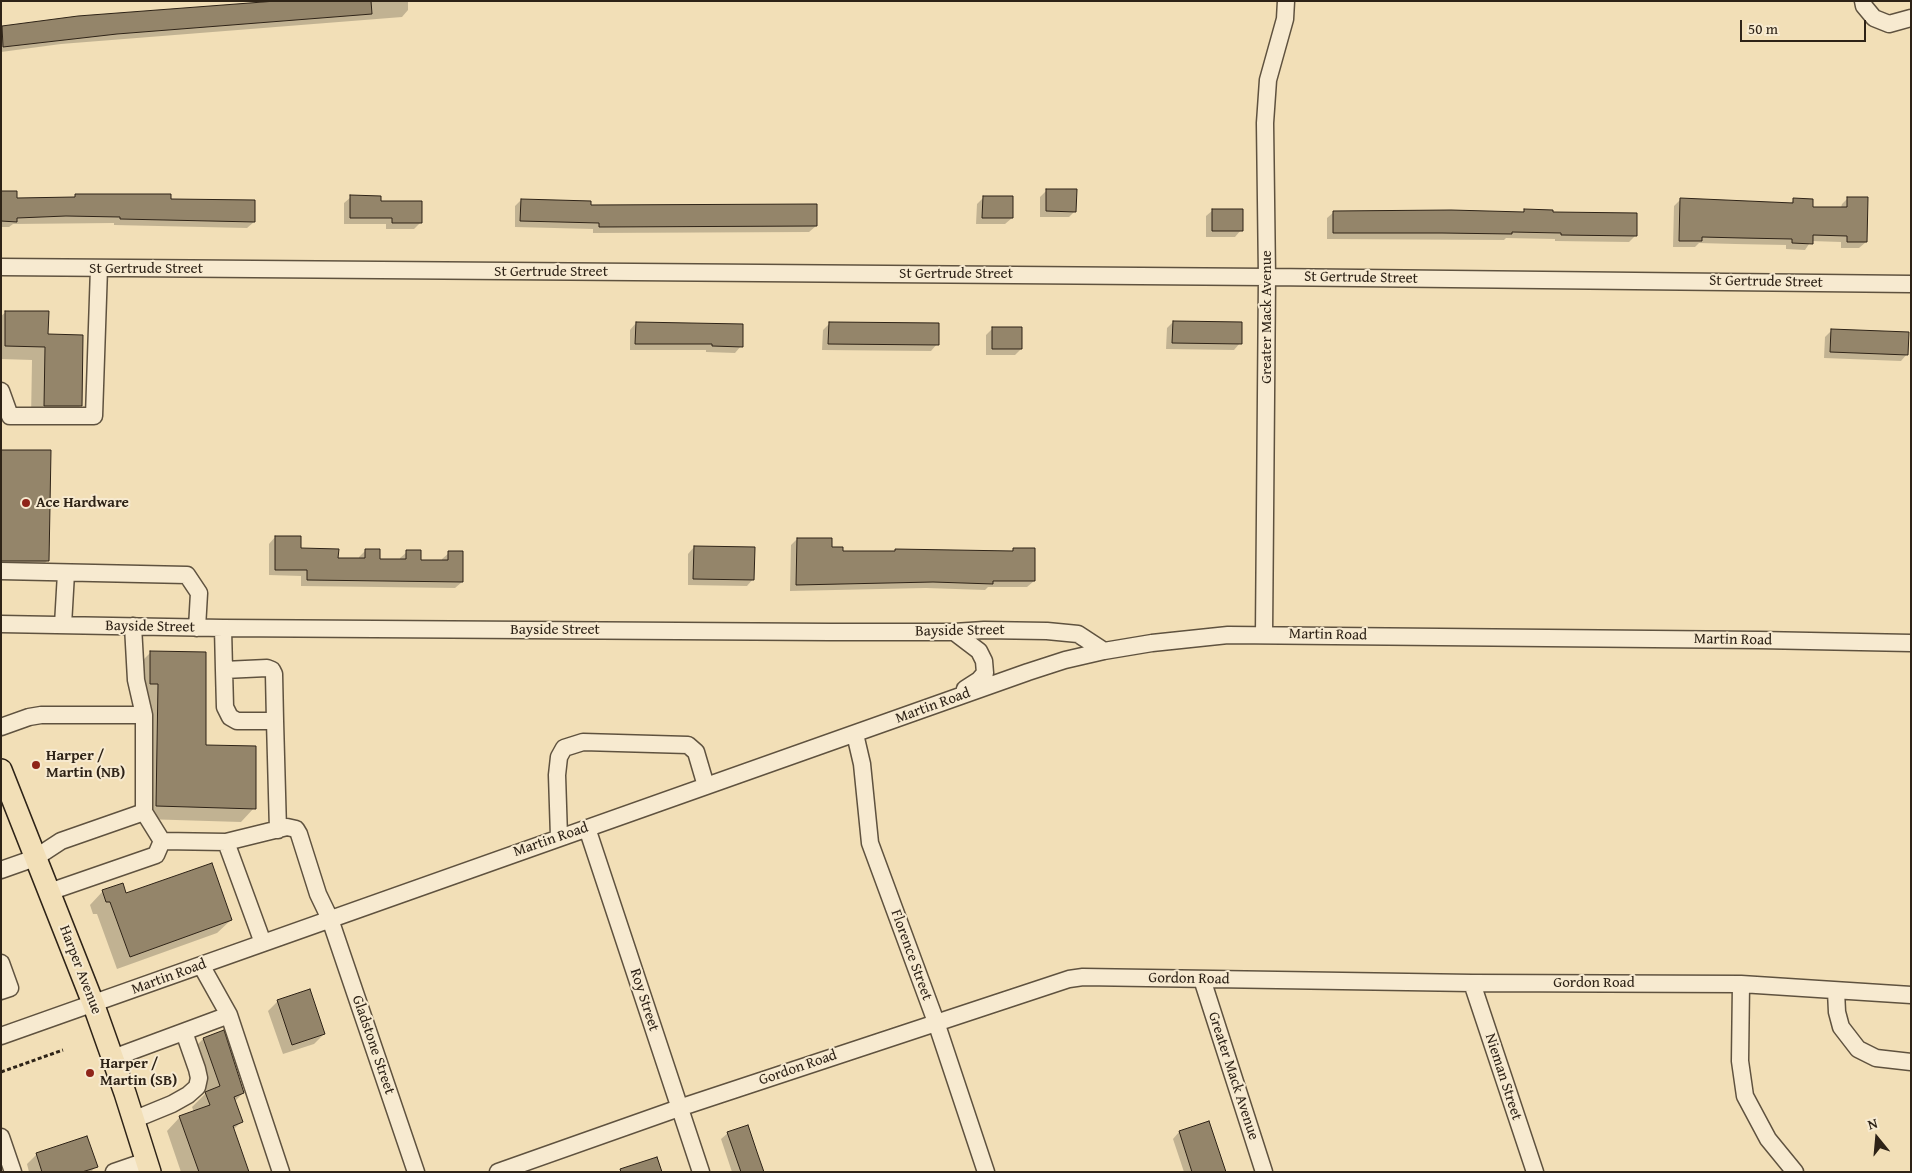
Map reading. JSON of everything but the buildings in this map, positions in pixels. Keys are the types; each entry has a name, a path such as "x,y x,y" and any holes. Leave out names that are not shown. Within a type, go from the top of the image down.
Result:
{"main road":[{"name":"Harper Avenue","path":"1,770 93,1003 148,1166"}],"street":[{"name":"Greater Mack Avenue","path":"1264,634 1268,277 1265,123 1268,80 1285,19 1286,1"},
{"path":"1863,1 1864,6 1874,18 1889,24 1911,18"},
{"name":"St Gertrude Street","path":"1,267 1911,284"},
{"path":"1,391 10,416 94,416 99,268"},
{"path":"1,571 187,575 200,593 197,628"},
{"path":"63,625 66,572"},
{"name":"Bayside Street","path":"1,624 197,628 954,632 984,630 1078,634 1104,651"},
{"path":"133,626 136,680 144,715 144,812 162,841"},
{"path":"223,628 225,707 230,717 237,721 274,721"},
{"path":"934,706 968,687 986,673 984,661 978,650 954,632"},
{"name":"Martin Road","path":"1,1036 559,837 1065,660 1104,651 1189,638 1264,634 1911,643"},
{"path":"162,841 226,842 278,830 274,674 272,670 267,668 224,670"},
{"path":"1,727 29,717 41,715 144,715"},
{"name":"Florence Street","path":"856,734 862,764 870,843 936,1022 986,1172"},
{"path":"559,837 557,775 559,757 564,748 583,742 688,745 696,752 706,786"},
{"path":"1,870 36,858 61,840 144,812"},
{"name":"Gladstone Street","path":"278,830 292,827 298,834 318,894 330,919 416,1172"},
{"name":"Roy Street","path":"586,828 701,1172"},
{"path":"49,892 156,855 162,841"},
{"path":"226,842 263,943"},
{"path":"1,963 10,988 1,991"},
{"path":"201,965 229,1015 281,1172"},
{"name":"Gordon Road","path":"498,1172 679,1108 936,1022 1069,979 1083,977 1472,983 1741,984 1911,995"},
{"name":"Greater Mack Avenue","path":"1202,979 1264,1172"},
{"name":"Nieman Street","path":"1472,983 1535,1172"},
{"path":"1741,984 1740,1061 1744,1096 1768,1138 1795,1172"},
{"path":"1836,991 1837,1012 1841,1027 1858,1049 1876,1058 1911,1062"},
{"path":"112,1058 229,1015"},
{"path":"133,1120 172,1104 188,1095 196,1087 199,1078 184,1032"},
{"path":"1,1137 13,1172"},
{"path":"114,1172 148,1166"}],"path":[{"path":"1,1072 63,1050"}],"place":[{"name":"Ace Hardware","path":"26,503"},
{"name":"Harper / Martin (NB)","path":"36,765"},
{"name":"Harper / Martin (SB)","path":"90,1073"}]}
